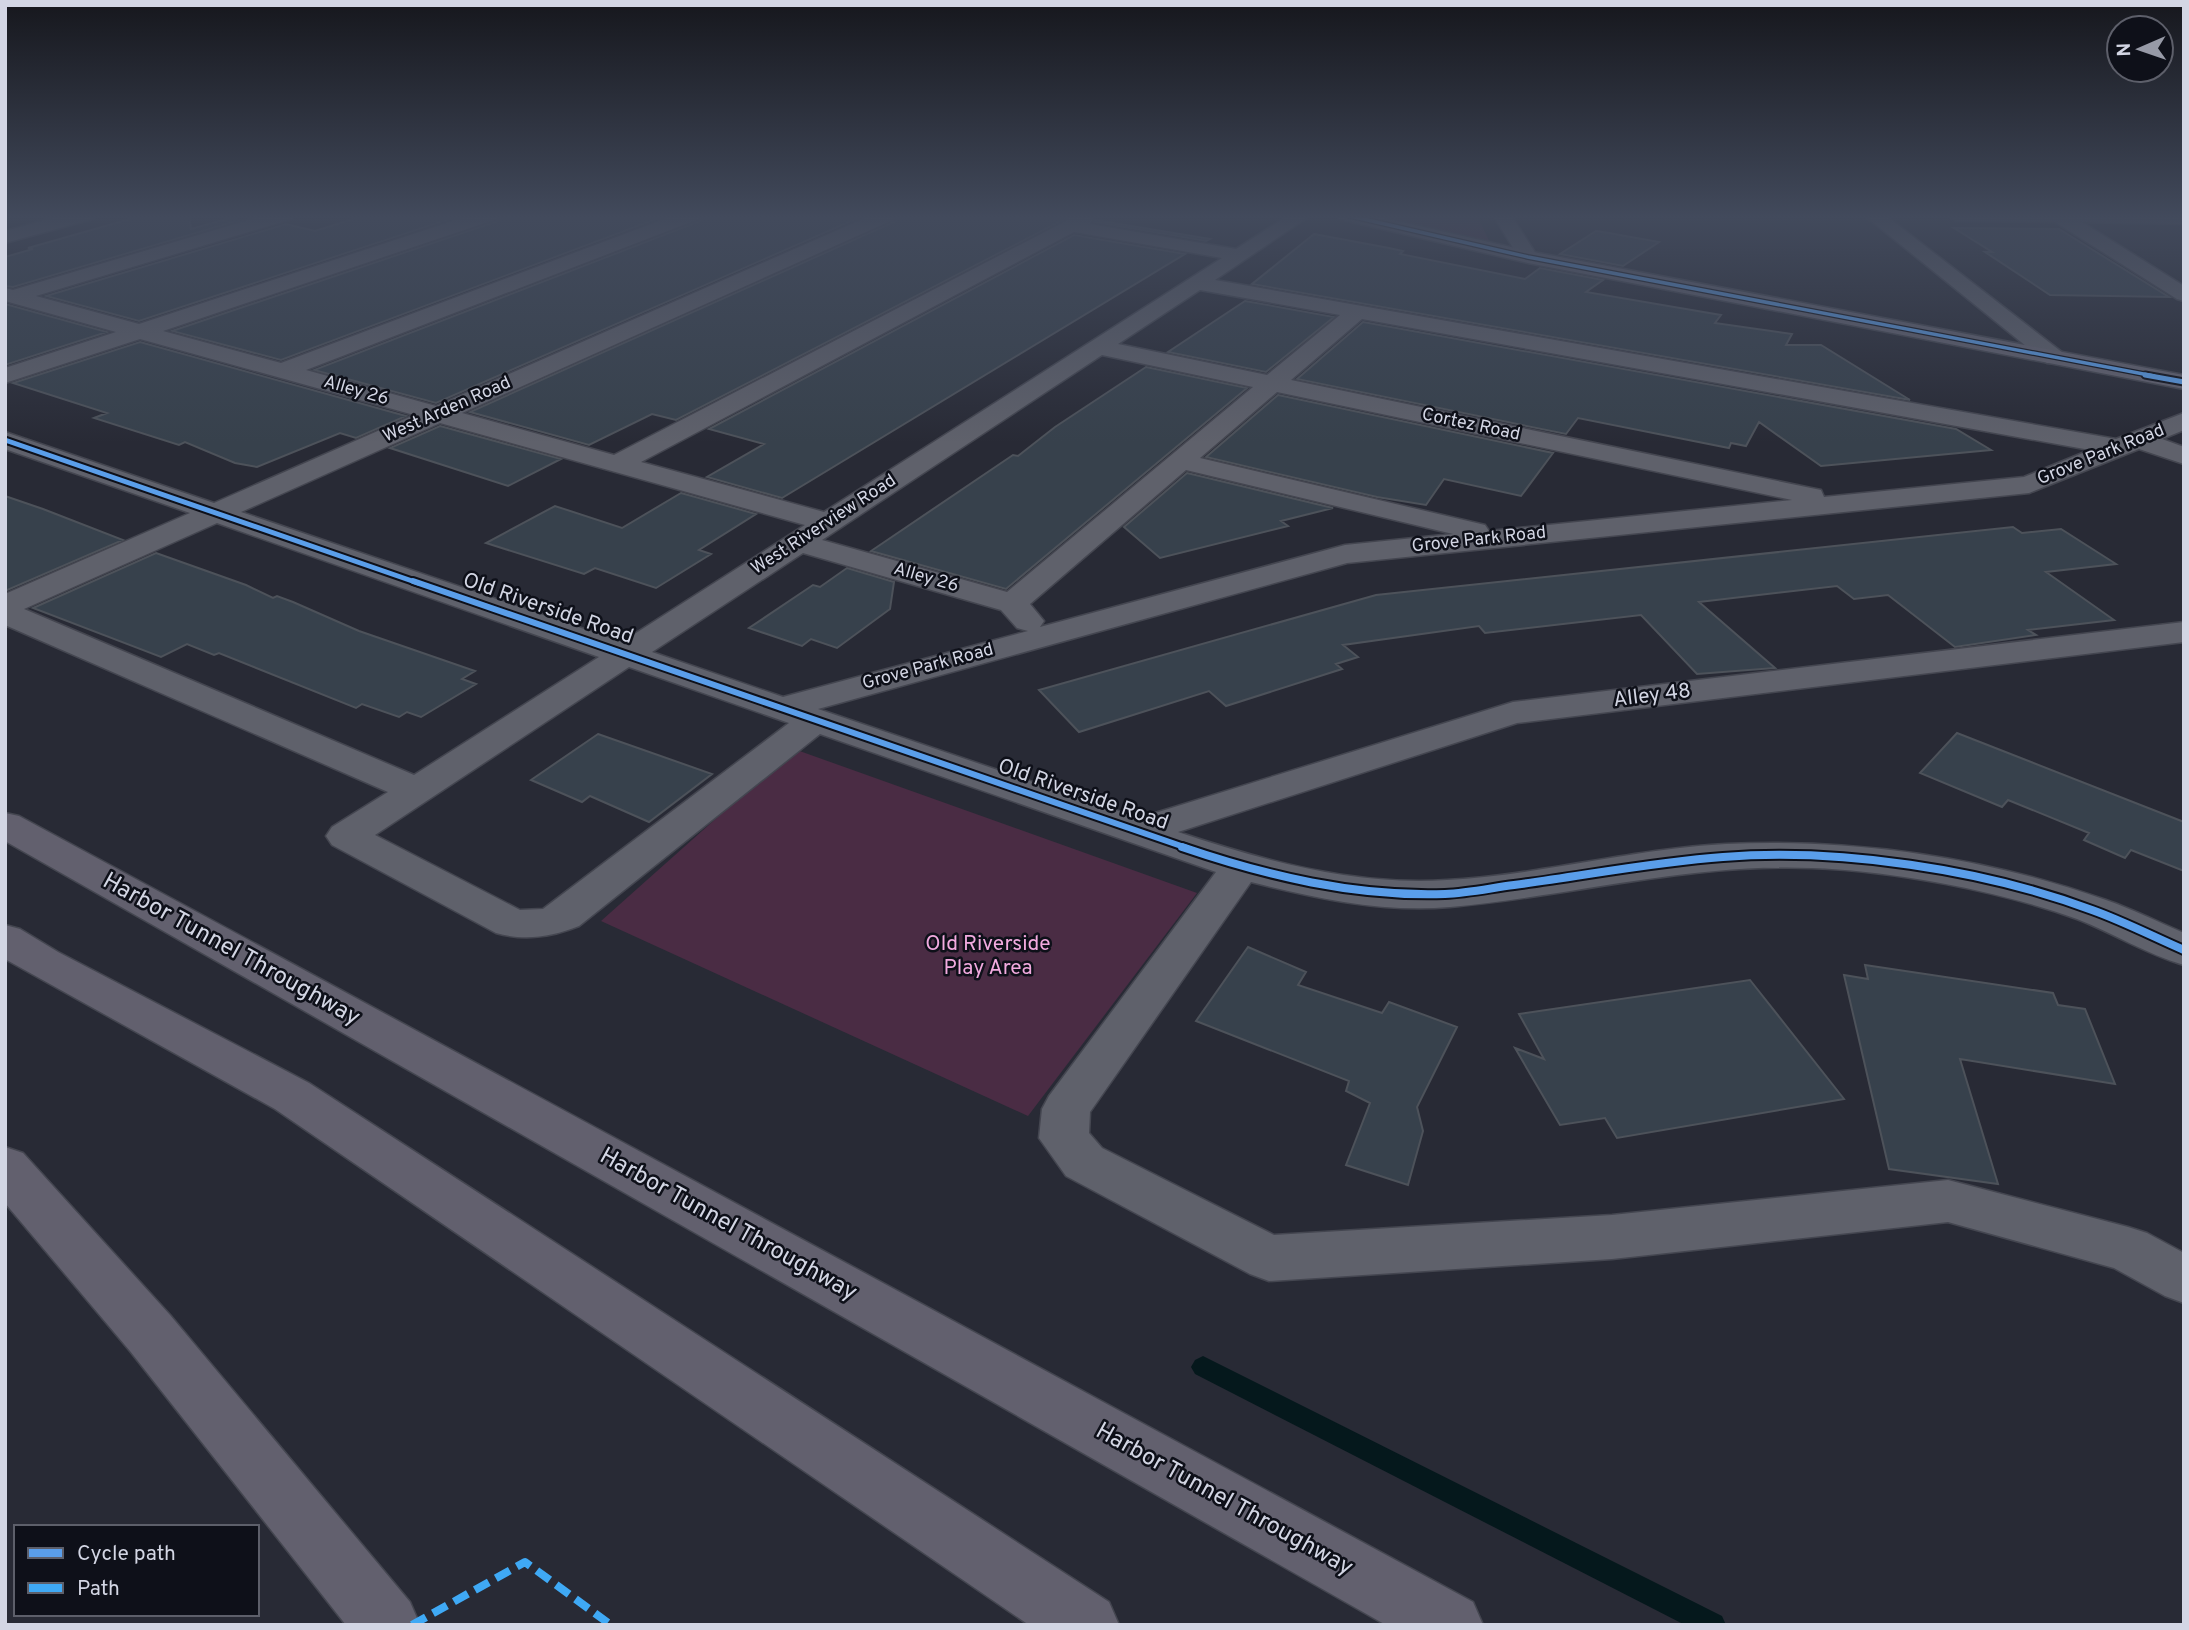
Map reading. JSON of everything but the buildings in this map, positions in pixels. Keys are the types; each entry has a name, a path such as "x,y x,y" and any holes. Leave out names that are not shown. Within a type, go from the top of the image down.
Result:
{"highway":[{"name":"Harbor Tunnel Throughway","path":"5,825 1450,1625"},
{"path":"5,939 43,963 292,1096 1086,1625"},
{"path":"5,1167 150,1333 387,1625"}],"main road":[{"path":"1706,291 2184,382"}],"street":[{"path":"5,376 260,291"},
{"path":"282,371 492,291"},
{"name":"West Arden Road","path":"5,606 716,291"},
{"path":"617,464 937,291"},
{"name":"West Riverview Road","path":"798,714 565,916 551,922 532,926 511,923 346,836 1184,291"},
{"path":"1236,291 2129,444 2184,456"},
{"path":"1970,291 2055,358"},
{"name":"Alley 26","path":"9,295 827,522"},
{"path":"1041,636 1012,603 1357,312"},
{"name":"Cortez Road","path":"1097,347 1846,503"},
{"name":"Grove Park Road","path":"798,714 1041,636 1345,554 2029,485 2184,421"},
{"name":"Old Riverside Road","path":"5,440 1241,867 1314,884 1391,894 1448,894 1723,857 1813,855 1910,866 2018,886 2094,910 2184,950"},
{"path":"1181,461 1505,538"},
{"name":"Alley 26","path":"798,542 1012,603"},
{"path":"5,613 416,790"},
{"name":"Alley 48","path":"1136,832 1513,713 2184,632"},
{"path":"1241,867 1066,1109 1063,1138 1084,1162 1269,1258 1612,1237 1948,1201 2128,1249 2184,1280"}],"green space":[{"name":"Old Riverside Play Area","path":"794,749 1197,893 1028,1116 601,921"}],"waterway":[{"path":"1203,1367 1713,1625"}],"marked path":[{"path":"412,1625 525,1562 611,1625"}],"cycle path":[{"path":"1707,291 2184,382"},
{"path":"5,440 1241,867 1314,884 1391,894 1448,894 1723,857 1813,855 1910,866 2018,886 2093,910 2184,950"}]}
